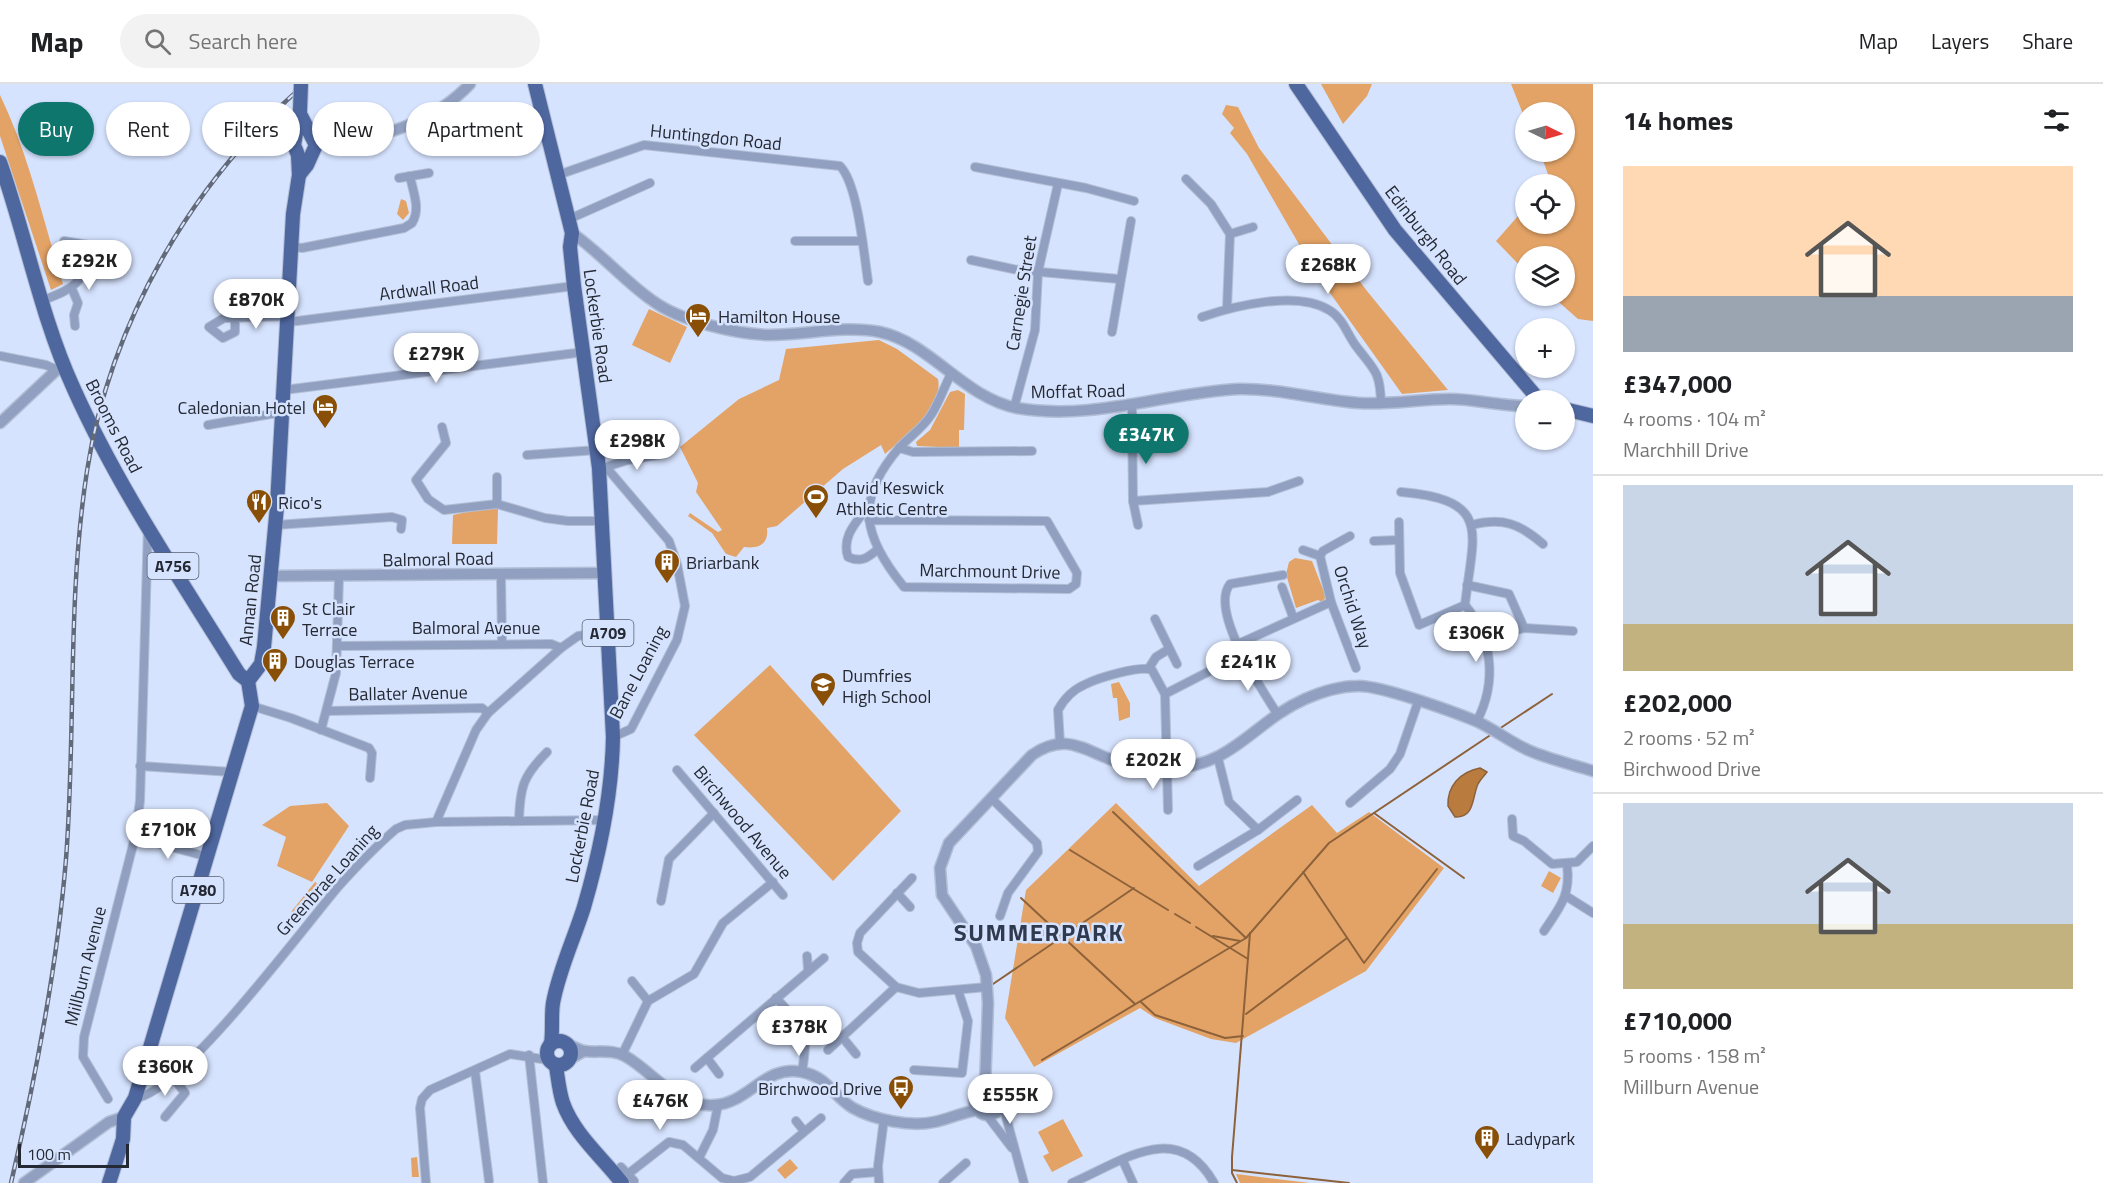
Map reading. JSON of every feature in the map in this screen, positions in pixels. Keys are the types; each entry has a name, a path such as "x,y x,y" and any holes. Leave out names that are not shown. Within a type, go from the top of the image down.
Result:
{"main road":[{"path":"301,84 300,114 307,146"},
{"name":"Edinburgh Road","path":"1296,84 1395,230 1531,390"},
{"name":"A709","path":"538,85 569,226"},
{"name":"Annan Road","path":"248,681 261,664 271,576 294,247 293,214 299,175 307,146"},
{"name":"Brooms Road","path":"0,162 4,188 44,300 59,366 118,476 239,674 248,681"},
{"name":"Lockerbie Road","path":"558,1054 553,1005 584,906 605,820 612,771 613,737 602,521 602,468 597,450 574,286 569,226"},
{"path":"1575,412 1593,416"},
{"name":"A780","path":"108,1183 123,1139 124,1117 135,1098 252,706 248,681"},
{"path":"558,1054 561,1090 569,1116 595,1153 628,1180"}],"street":[{"path":"307,146 385,133 426,118 459,96 470,84"},
{"name":"Huntingdon Road","path":"558,175 644,145 840,166 846,172 857,208 862,241"},
{"path":"975,167 1086,188 1134,201"},
{"path":"399,178 429,173"},
{"path":"294,247 388,231 412,223 416,216 416,207 410,176"},
{"path":"1186,179 1211,204 1230,234 1227,308"},
{"path":"569,226 650,183"},
{"name":"Carnegie Street","path":"1014,408 1035,330 1038,272 1058,184"},
{"path":"1112,332 1119,279 1131,221"},
{"name":"Moffat Road","path":"569,226 654,302 678,314 752,333 845,330 883,333 896,337 951,374 998,402 1014,408 1039,411 1132,406 1215,392 1257,389 1358,403 1458,399 1515,405"},
{"path":"1230,234 1254,227"},
{"path":"64,241 112,249"},
{"path":"795,242 862,241 868,281"},
{"path":"44,300 72,289 87,269 92,246"},
{"path":"971,260 1038,272 1119,279"},
{"name":"Ardwall Road","path":"235,319 289,319 574,286"},
{"path":"72,289 78,303 74,315 75,326"},
{"path":"1202,317 1227,308 1274,301 1307,303 1328,309 1343,323 1354,344 1380,377 1381,403"},
{"path":"284,390 584,352"},
{"path":"0,356 59,366"},
{"path":"0,423 59,366"},
{"path":"869,505 869,520 877,550 866,559 856,561 848,557 845,549 846,537 869,505 880,473 899,448 931,416 951,374"},
{"path":"1132,406 1133,501 1138,525"},
{"path":"207,425 283,412"},
{"path":"442,427 446,443 416,480 428,499 444,510 497,504 545,518 602,521"},
{"path":"899,448 913,452 1032,451"},
{"path":"526,455 597,450"},
{"path":"602,468 628,460 663,454"},
{"name":"Bane Loaning","path":"602,468 669,541 685,606 677,640 631,729 613,737"},
{"path":"497,504 498,477"},
{"path":"1133,501 1268,492 1299,481"},
{"path":"1401,492 1439,496 1454,502 1465,512 1472,525 1465,606 1476,618 1486,639 1490,670 1486,695 1477,721"},
{"path":"276,525 392,517 402,520 401,529"},
{"name":"Marchmount Drive","path":"869,520 1047,520 1078,579 1076,584 1069,588 904,587 877,550"},
{"path":"1472,525 1490,520 1515,524 1544,544"},
{"path":"1398,522 1400,573 1419,625 1465,606"},
{"name":"Millburn Avenue","path":"108,1099 83,1057 84,1037 135,837 140,766 148,526"},
{"name":"Orchid Way","path":"1350,536 1323,551 1320,556 1331,602 1356,668"},
{"path":"1374,541 1399,540"},
{"name":"Orchid Way","path":"1303,550 1320,556"},
{"name":"Balmoral Road","path":"271,576 605,573"},
{"path":"501,574 502,644"},
{"path":"1278,715 1241,655 1224,602 1225,591 1230,585 1283,575"},
{"path":"321,730 336,673 339,646 339,577"},
{"path":"1467,585 1509,594 1524,628"},
{"path":"1282,586 1293,617"},
{"path":"1238,644 1293,617 1331,602"},
{"path":"1155,619 1177,664"},
{"path":"1486,639 1524,628 1546,627 1573,631"},
{"name":"Balmoral Avenue","path":"339,646 551,644 561,648 578,636 608,632"},
{"path":"436,822 476,730 488,713 561,648"},
{"path":"1149,668 1156,657 1169,649"},
{"path":"1165,694 1241,655"},
{"path":"1060,743 1058,710 1071,693 1085,684 1140,668 1149,668 1155,672 1165,694 1168,810"},
{"path":"1014,1151 982,1112 975,1097 984,1087 987,987 976,946 948,907 939,881 943,855 950,843 1032,755 1042,748 1060,743 1089,748 1125,764 1168,769 1191,767 1218,758 1237,748 1288,706 1313,696 1358,686 1380,690 1477,721 1529,751 1593,771"},
{"path":"1350,803 1390,769 1400,754 1418,702"},
{"path":"252,706 369,748 372,753 370,778"},
{"name":"Ballater Avenue","path":"327,711 482,708 488,713"},
{"path":"519,820 520,790 530,769 547,752"},
{"path":"1218,758 1229,802 1258,830"},
{"path":"140,766 232,772"},
{"name":"Birchwood Avenue","path":"677,770 783,895"},
{"path":"991,798 1037,843 1038,852 1008,893 1000,916"},
{"path":"1198,866 1258,830 1297,800"},
{"path":"661,901 669,859 714,813"},
{"path":"1512,819 1513,836 1524,841 1552,864 1567,865 1576,862 1593,846"},
{"name":"Greenbrae Loaning","path":"135,1098 156,1091 205,1047 340,886 396,829 405,825 436,822 605,820"},
{"path":"135,837 208,857"},
{"path":"1544,931 1566,896 1569,887 1567,865"},
{"path":"912,878 860,933 856,943 858,952 896,987 919,993 987,987"},
{"path":"622,1054 648,1001 694,974 723,923 773,882"},
{"path":"897,893 910,907"},
{"path":"1566,896 1593,913"},
{"path":"807,956 808,969"},
{"path":"695,1068 808,969 824,958"},
{"path":"632,981 648,1001"},
{"path":"828,1050 896,987"},
{"path":"914,1070 962,1073 968,1021 958,990"},
{"path":"776,998 803,1030 806,1048 802,1072"},
{"path":"843,1038 856,1054"},
{"path":"426,1183 420,1124 422,1100 430,1090 510,1054 558,1054 604,1050 622,1054 681,1098 699,1104 718,1105 735,1099 764,1078 781,1071 802,1072 829,1085 852,1108 884,1119 933,1123 998,1110 1002,1102"},
{"path":"529,1055 543,1183"},
{"path":"707,1058 719,1074"},
{"path":"475,1071 489,1181"},
{"path":"165,1117 185,1093 172,1076"},
{"path":"984,1087 997,1090 1024,1183"},
{"path":"699,1158 713,1130 718,1105"},
{"path":"24,1183 109,1122 124,1117"},
{"path":"621,1167 628,1180 669,1142 683,1145 722,1178 733,1182 750,1177 821,1118"},
{"path":"879,1183 878,1172 884,1119"},
{"path":"796,1121 804,1131"},
{"path":"1072,1183 1142,1151 1160,1147 1189,1153 1207,1170 1214,1183"},
{"path":"1123,1161 1133,1183"},
{"path":"947,1182 966,1163"},
{"path":"844,1183 852,1174 878,1172"}],"shaded area":[{"path":"1321,84 1372,84 1367,96 1343,124"},
{"path":"1511,84 1593,84 1593,321 1578,319 1563,306 1575,306 1575,246 1515,246 1515,261 1496,241 1515,219 1515,234 1575,234 1575,174 1548,174 1544,162 1575,162 1575,102 1518,102"},
{"path":"0,95 18,138 18,156 24,156 27,164 63,284 51,290 0,136"},
{"path":"1226,105 1238,107 1259,148 1367,291 1448,390 1402,394 1315,272 1247,154 1230,133 1234,128 1222,114"},
{"path":"401,199 406,201 409,213 403,220 397,214"},
{"path":"649,309 687,327 670,363 632,345"},
{"path":"879,340 897,349 938,379 935,401 929,411 912,431 885,454 881,445 843,469 777,526 767,528 766,538 762,545 744,547 736,557 726,554 712,533 688,516 690,513 718,532 722,530 696,492 698,483 680,447 739,399 779,380 786,349"},
{"path":"958,390 965,394 964,430 959,430 959,448 917,446 916,442 930,430 950,392"},
{"path":"481,509 498,509 497,544 452,544 453,515"},
{"path":"1295,558 1312,561 1326,597 1322,602 1318,600 1296,608 1286,574 1289,562"},
{"path":"770,665 901,811 833,881 694,735"},
{"path":"1119,682 1130,703 1130,717 1119,721 1117,698 1113,698 1111,684"},
{"path":"1480,768 1487,772 1478,784 1472,806 1466,814 1455,817 1448,806 1452,786 1466,773"},
{"path":"327,803 349,826 312,882 277,866 286,837 262,825 290,806"},
{"path":"1116,803 1199,886 1312,805 1337,833 1369,812 1444,868 1366,971 1236,1043 1211,1039 1155,1018 1140,1008 1034,1067 1005,1018 1026,890"},
{"path":"1549,871 1561,878 1553,893 1541,886"},
{"path":"315,882 325,889 300,920 291,912"},
{"path":"1063,1119 1083,1156 1052,1172 1043,1156 1049,1153 1038,1132"},
{"path":"417,1157 419,1177 412,1177 411,1158"},
{"path":"790,1159 798,1168 785,1179 777,1170"},
{"path":"1236,1174 1310,1183 1240,1183"}],"waterway":[{"path":"1499,729 1552,694"},
{"path":"1042,1060 1246,938 1329,843 1492,734"},
{"path":"1113,812 1246,938"},
{"path":"1374,813 1464,878"},
{"path":"1070,850 1168,910"},
{"path":"1303,872 1364,963 1437,869"},
{"path":"993,984 1134,888"},
{"path":"1021,898 1135,1004"},
{"path":"1175,914 1190,923"},
{"path":"1196,927 1248,959"},
{"path":"1237,1183 1232,1173 1232,1157 1250,933"},
{"path":"1213,936 1240,941"},
{"path":"1246,1014 1347,938"},
{"path":"1141,1002 1155,1015 1225,1038 1243,1036"},
{"path":"1232,1170 1349,1183"}],"railway":[{"path":"11,1183 44,1022 62,900 69,811 77,567 87,471 98,416 115,362 136,309 162,258 192,210 226,165 264,122 305,84"}],"place":[{"name":"Hamilton House","path":"698,339"},
{"name":"Caledonian Hotel","path":"325,430"},
{"name":"David Keswick Athletic Centre","path":"816,520"},
{"name":"Rico's","path":"259,525"},
{"name":"Briarbank","path":"667,585"},
{"name":"St Clair Terrace","path":"283,641"},
{"name":"Douglas Terrace","path":"275,684"},
{"name":"Dumfries High School","path":"823,708"},
{"name":"Birchwood Drive","path":"901,1111"},
{"name":"Ladypark","path":"1487,1161"}],"district":[{"name":"SUMMERPARK","path":"1039,932"}]}
